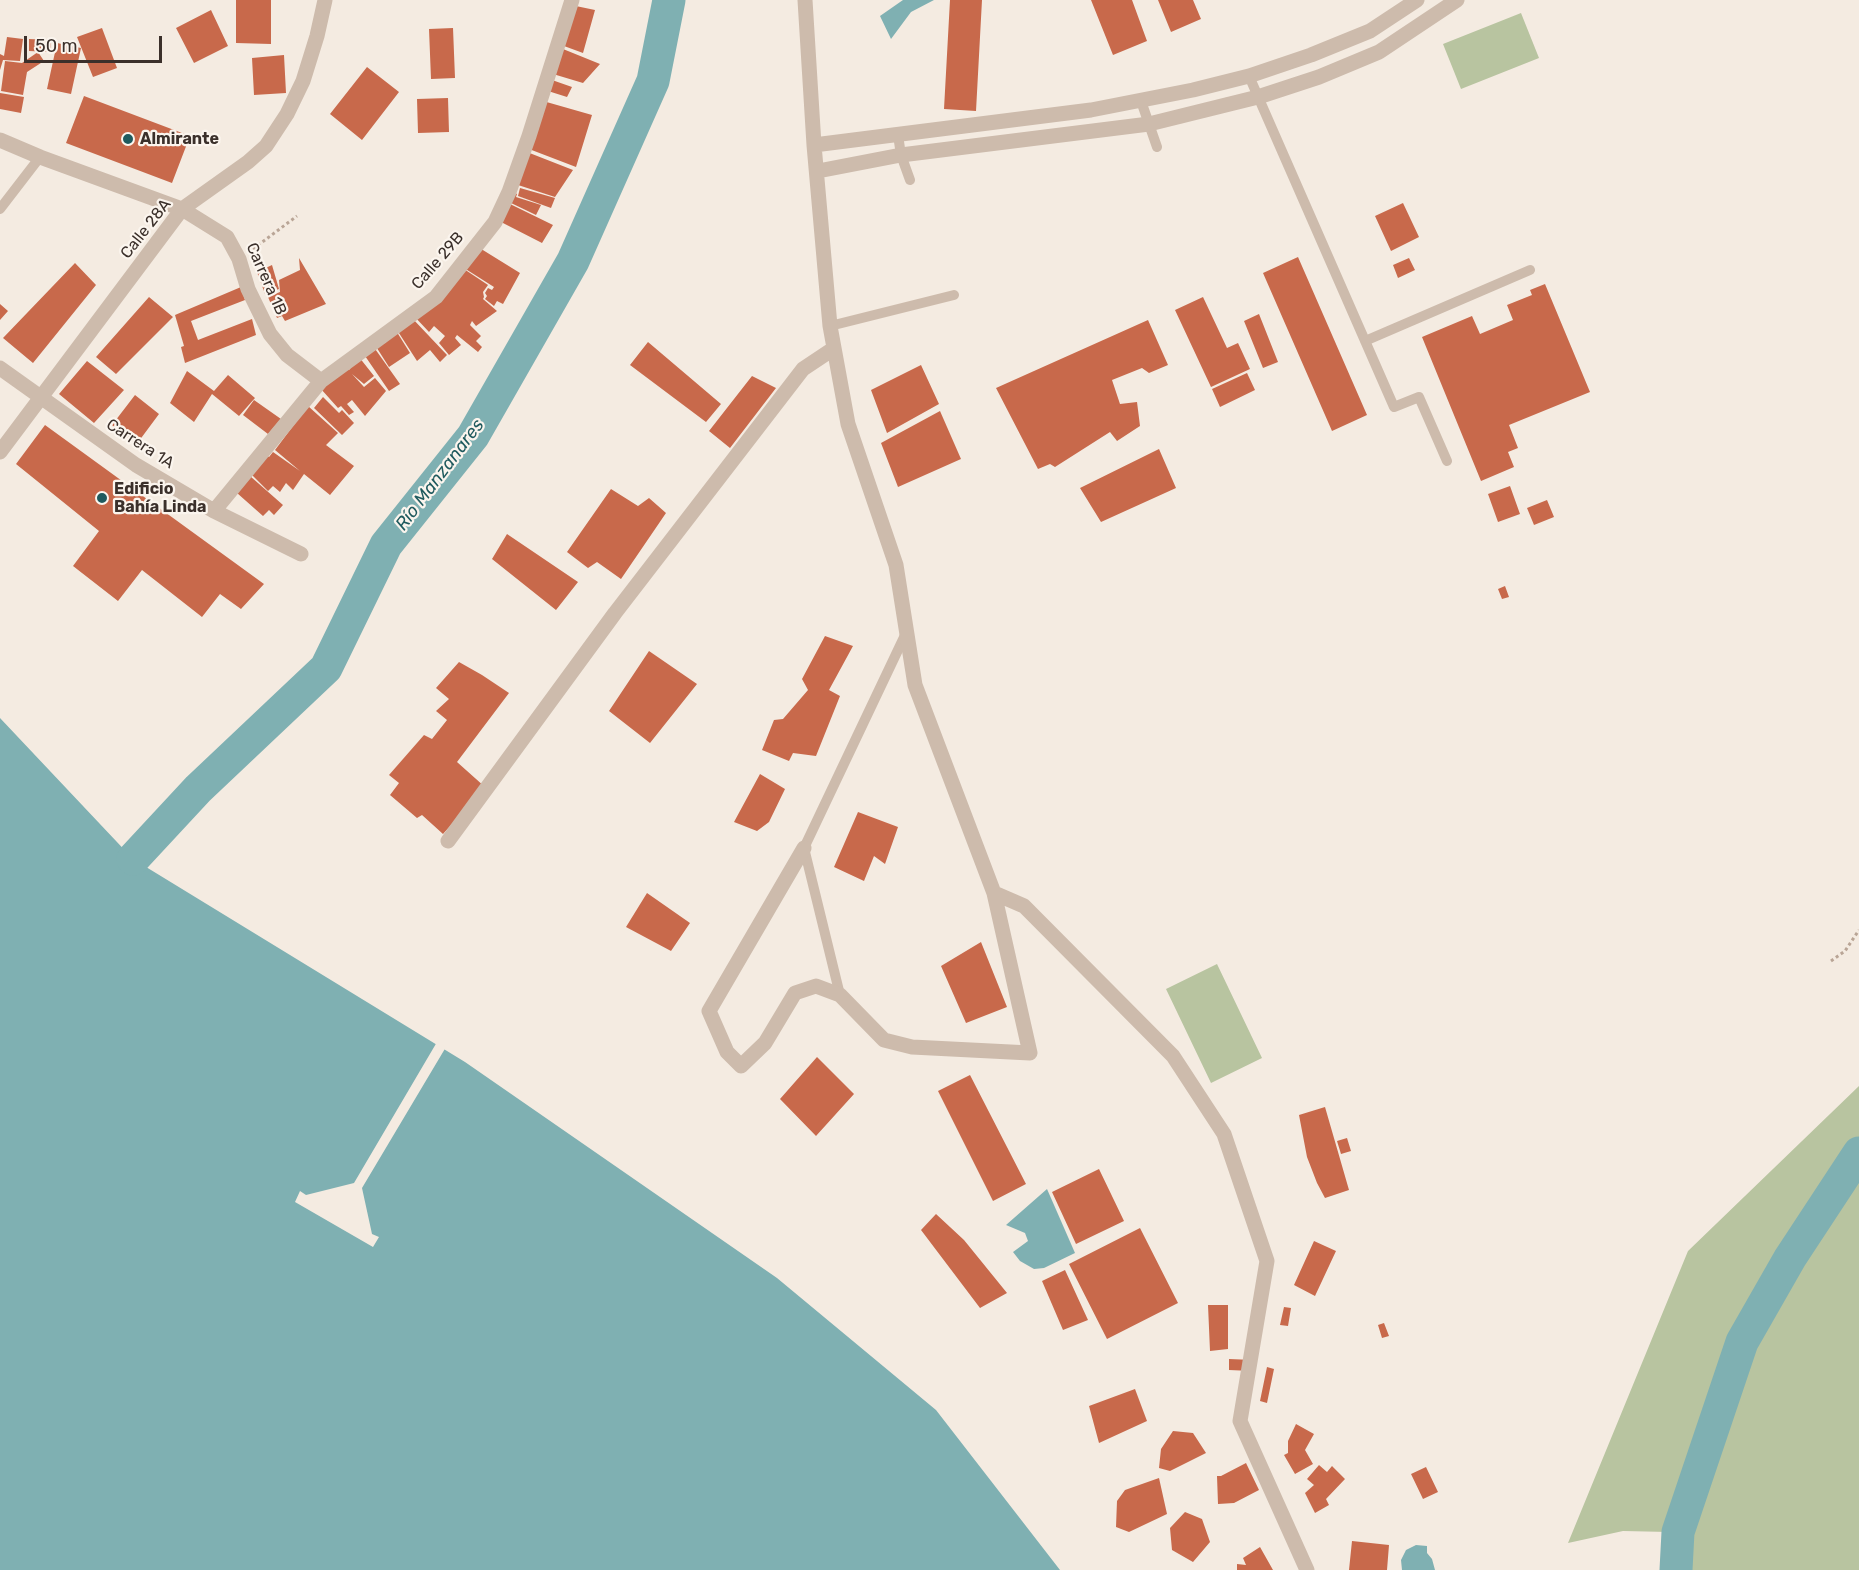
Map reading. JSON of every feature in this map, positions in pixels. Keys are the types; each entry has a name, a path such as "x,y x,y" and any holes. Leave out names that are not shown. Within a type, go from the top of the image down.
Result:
{"street":[{"name":"Calle 28A","path":"0,452 182,209 248,162 266,146 287,114 303,81 325,0"},
{"name":"Calle 29B","path":"214,511 321,381 436,297 495,222 525,148 572,0"},
{"path":"804,848 709,1011 727,1052 741,1066 765,1043 795,993 816,986 840,995 884,1040 912,1047 1030,1053 994,893 915,684 896,565 848,424 830,326 814,145 805,0"},
{"path":"814,145 1091,110 1249,76 1311,56 1370,31 1417,0"},
{"path":"818,171 901,155 1149,124 1258,97 1319,77 1379,52 1457,0"},
{"path":"1311,56 1319,77"},
{"name":"Carrera 1B","path":"0,140 182,209 227,237 239,259 249,289 270,334 287,355 321,381"},
{"path":"448,841 615,613 803,369 833,349"},
{"name":"Carrera 1A","path":"0,368 136,465 214,511 301,554"},
{"path":"994,893 1024,906 1173,1056 1224,1134 1268,1261 1240,1421 1307,1570"}],"lane":[{"path":"1249,76 1394,407 1419,397 1447,461"},
{"path":"1141,101 1157,147"},
{"path":"898,135 901,155 910,180"},
{"path":"0,209 40,157"},
{"path":"1365,341 1530,270"},
{"path":"830,326 954,295"},
{"path":"840,995 804,848 907,631"}],"path":[{"path":"239,259 297,216"},
{"path":"1831,961 1845,951 1859,930"}],"green space":[{"path":"1521,13 1539,58 1461,89 1443,44"},
{"path":"1217,964 1262,1058 1211,1083 1166,989"},
{"path":"1859,1086 1859,1570 1665,1570 1669,1532 1623,1531 1568,1543 1688,1251"}],"water":[{"path":"903,0 934,0 911,12 891,39 880,16"},
{"path":"0,718 133,859 465,1062 777,1278 936,1410 1060,1570 0,1570"},
{"path":"1047,1189 1075,1253 1044,1268 1034,1269 1020,1261 1013,1252 1028,1241 1025,1233 1006,1225"},
{"path":"1416,1545 1427,1546 1427,1553 1432,1559 1435,1570 1402,1570 1401,1560 1406,1550"}],"pier":[{"path":"437,1042 446,1047 362,1188 372,1234 379,1237 373,1247 295,1202 300,1191 306,1195 354,1183"}],"building":[{"path":"236,0 271,0 271,44 236,43"},
{"path":"950,0 982,0 976,111 944,109"},
{"path":"1091,0 1132,0 1147,41 1113,55"},
{"path":"1158,0 1193,0 1201,19 1171,32"},
{"path":"571,5 595,10 583,53 564,46"},
{"path":"211,10 228,46 194,63 176,28"},
{"path":"102,28 117,68 93,77 77,37"},
{"path":"453,28 455,78 431,79 429,29"},
{"path":"7,37 23,39 20,61 3,60 0,70 0,54 4,56"},
{"path":"29,39 51,40 51,52 29,51"},
{"path":"57,43 81,48 71,94 47,89"},
{"path":"563,49 600,64 583,83 553,74"},
{"path":"38,52 44,61 27,72 23,95 1,91 5,61 22,63"},
{"path":"284,55 286,93 254,95 252,58"},
{"path":"367,67 399,92 362,140 330,114"},
{"path":"552,80 572,87 567,97 548,91"},
{"path":"0,93 24,97 21,113 0,109"},
{"name":"Almirante","path":"84,96 190,136 172,183 66,143"},
{"path":"448,98 449,132 418,133 417,99"},
{"path":"543,101 592,115 576,167 529,149"},
{"path":"527,152 573,170 555,197 518,185"},
{"path":"520,188 555,198 551,208 518,196"},
{"path":"515,193 516,197 541,205 536,215 511,203"},
{"path":"1403,203 1419,237 1391,251 1375,216"},
{"path":"510,204 553,225 542,243 501,222"},
{"path":"478,247 520,273 503,304 497,301 494,306 485,299 488,288 492,290 494,287 464,268"},
{"path":"1298,257 1367,415 1332,431 1263,273"},
{"path":"299,258 326,304 285,321 282,316 277,318 268,297 280,292 279,280 300,270"},
{"path":"1409,258 1415,270 1398,278 1393,265"},
{"path":"75,263 96,285 33,363 3,338"},
{"path":"272,265 279,289 265,294 257,272"},
{"path":"461,267 488,285 483,292 483,299 497,311 476,326 472,321 470,325 481,336 476,341 482,347 478,352 457,335 455,338 461,345 449,355 439,343 445,336 434,326 429,332 413,315"},
{"path":"1545,284 1590,392 1509,425 1518,448 1508,452 1514,467 1481,481 1422,337 1472,316 1480,334 1513,320 1507,305 1532,295 1530,290"},
{"path":"241,287 245,300 191,321 198,340 252,319 256,335 185,363 181,347 184,346 175,315"},
{"path":"149,297 173,317 116,374 96,357"},
{"path":"1203,297 1227,348 1238,343 1250,369 1211,387 1175,310"},
{"path":"0,304 8,311 0,320"},
{"path":"1259,314 1278,362 1263,368 1244,321"},
{"path":"412,318 447,355 440,362 430,350 417,361 397,330"},
{"path":"1148,320 1168,365 1149,373 1142,368 1112,380 1120,404 1137,402 1140,426 1117,441 1110,432 1055,467 1050,464 1038,469 996,388"},
{"path":"395,329 410,353 389,367 375,345"},
{"path":"648,342 721,404 706,422 630,365"},
{"path":"373,346 400,384 389,391 363,353"},
{"path":"359,357 374,376 364,384 352,374 364,387 375,378 386,391 365,416 352,400 347,404 354,412 349,415 341,406 338,408 321,389 345,366 349,370"},
{"path":"87,361 124,390 94,423 59,394"},
{"path":"921,365 939,404 887,433 871,390"},
{"path":"187,371 214,391 228,375 255,398 239,416 212,394 194,422 170,403"},
{"path":"1247,373 1255,390 1220,407 1212,389"},
{"path":"752,376 776,388 730,448 709,431"},
{"path":"135,395 159,414 136,445 112,425"},
{"path":"323,397 339,413 342,410 354,423 342,435 314,408"},
{"path":"254,400 281,419 268,434 243,415"},
{"path":"308,406 338,433 326,445 354,466 330,495 304,474 293,490 286,483 280,492 273,486 268,491 251,474 266,455 269,457 273,452 300,471 275,450"},
{"path":"940,411 961,459 898,487 881,443"},
{"name":"Edificio Bahía Linda","path":"45,425 264,584 241,609 220,594 202,617 142,570 118,601 73,566 99,531 16,464"},
{"path":"1159,449 1176,488 1101,522 1080,488"},
{"path":"250,476 283,505 274,515 269,510 263,516 237,493"},
{"path":"1510,486 1520,514 1498,522 1488,494"},
{"path":"611,489 638,506 649,498 666,513 621,579 597,562 588,568 567,552"},
{"path":"1547,500 1554,517 1534,525 1527,508"},
{"path":"507,534 578,582 556,610 492,559"},
{"path":"1505,586 1509,597 1502,599 1498,589"},
{"path":"825,636 853,646 829,690 840,696 816,756 793,753 789,761 762,750 774,720 783,719 808,690 802,679"},
{"path":"649,651 697,684 650,743 609,711"},
{"path":"459,662 509,693 457,762 485,787 443,834 422,815 417,818 390,795 399,783 389,775 424,735 432,739 447,720 436,711 449,699 436,688"},
{"path":"760,774 785,789 769,822 757,831 734,822"},
{"path":"858,812 898,827 885,864 874,856 864,881 834,867"},
{"path":"647,893 690,923 671,951 626,927"},
{"path":"981,942 1007,1007 966,1023 941,966"},
{"path":"817,1057 854,1094 816,1136 780,1099"},
{"path":"970,1075 1026,1184 993,1201 938,1091"},
{"path":"1325,1107 1349,1190 1325,1198 1307,1157 1299,1115"},
{"path":"1347,1138 1351,1151 1341,1154 1337,1141"},
{"path":"1099,1169 1124,1221 1076,1244 1052,1192"},
{"path":"936,1214 964,1240 1007,1293 980,1308 921,1230"},
{"path":"1140,1228 1178,1303 1107,1339 1069,1264"},
{"path":"1314,1241 1336,1251 1315,1296 1294,1285"},
{"path":"1065,1270 1088,1320 1063,1330 1042,1281"},
{"path":"1208,1305 1228,1305 1228,1349 1210,1351"},
{"path":"1284,1307 1291,1308 1288,1326 1280,1325"},
{"path":"1384,1323 1389,1336 1382,1338 1378,1325"},
{"path":"1229,1359 1253,1360 1252,1371 1229,1370"},
{"path":"1267,1367 1274,1369 1267,1403 1260,1401"},
{"path":"1135,1389 1147,1421 1099,1443 1089,1406"},
{"path":"1296,1424 1314,1434 1305,1450 1313,1464 1295,1474 1284,1455 1288,1453 1288,1441"},
{"path":"1173,1431 1193,1433 1206,1453 1170,1471 1159,1468 1161,1449"},
{"path":"1246,1463 1259,1490 1234,1503 1218,1504 1217,1476"},
{"path":"1319,1465 1327,1472 1332,1466 1345,1479 1326,1499 1329,1505 1315,1513 1305,1493 1314,1485 1307,1479"},
{"path":"1426,1467 1438,1492 1423,1499 1411,1474"},
{"path":"1159,1478 1167,1514 1129,1532 1116,1527 1117,1501 1125,1490"},
{"path":"1185,1512 1202,1519 1210,1542 1193,1562 1172,1550 1170,1528"},
{"path":"1352,1541 1389,1545 1387,1570 1349,1570"},
{"path":"1260,1547 1273,1570 1237,1570 1237,1564 1246,1565 1243,1558"}],"waterway":[{"name":"Río Manzanares","path":"133,859 198,789 326,668 386,545 473,436 573,261 653,81 669,0"},
{"path":"1676,1570 1678,1532 1742,1342 1790,1258 1859,1153"}],"place":[{"name":"Almirante","path":"128,139"},
{"name":"Edificio Bahía Linda","path":"102,498"}]}
